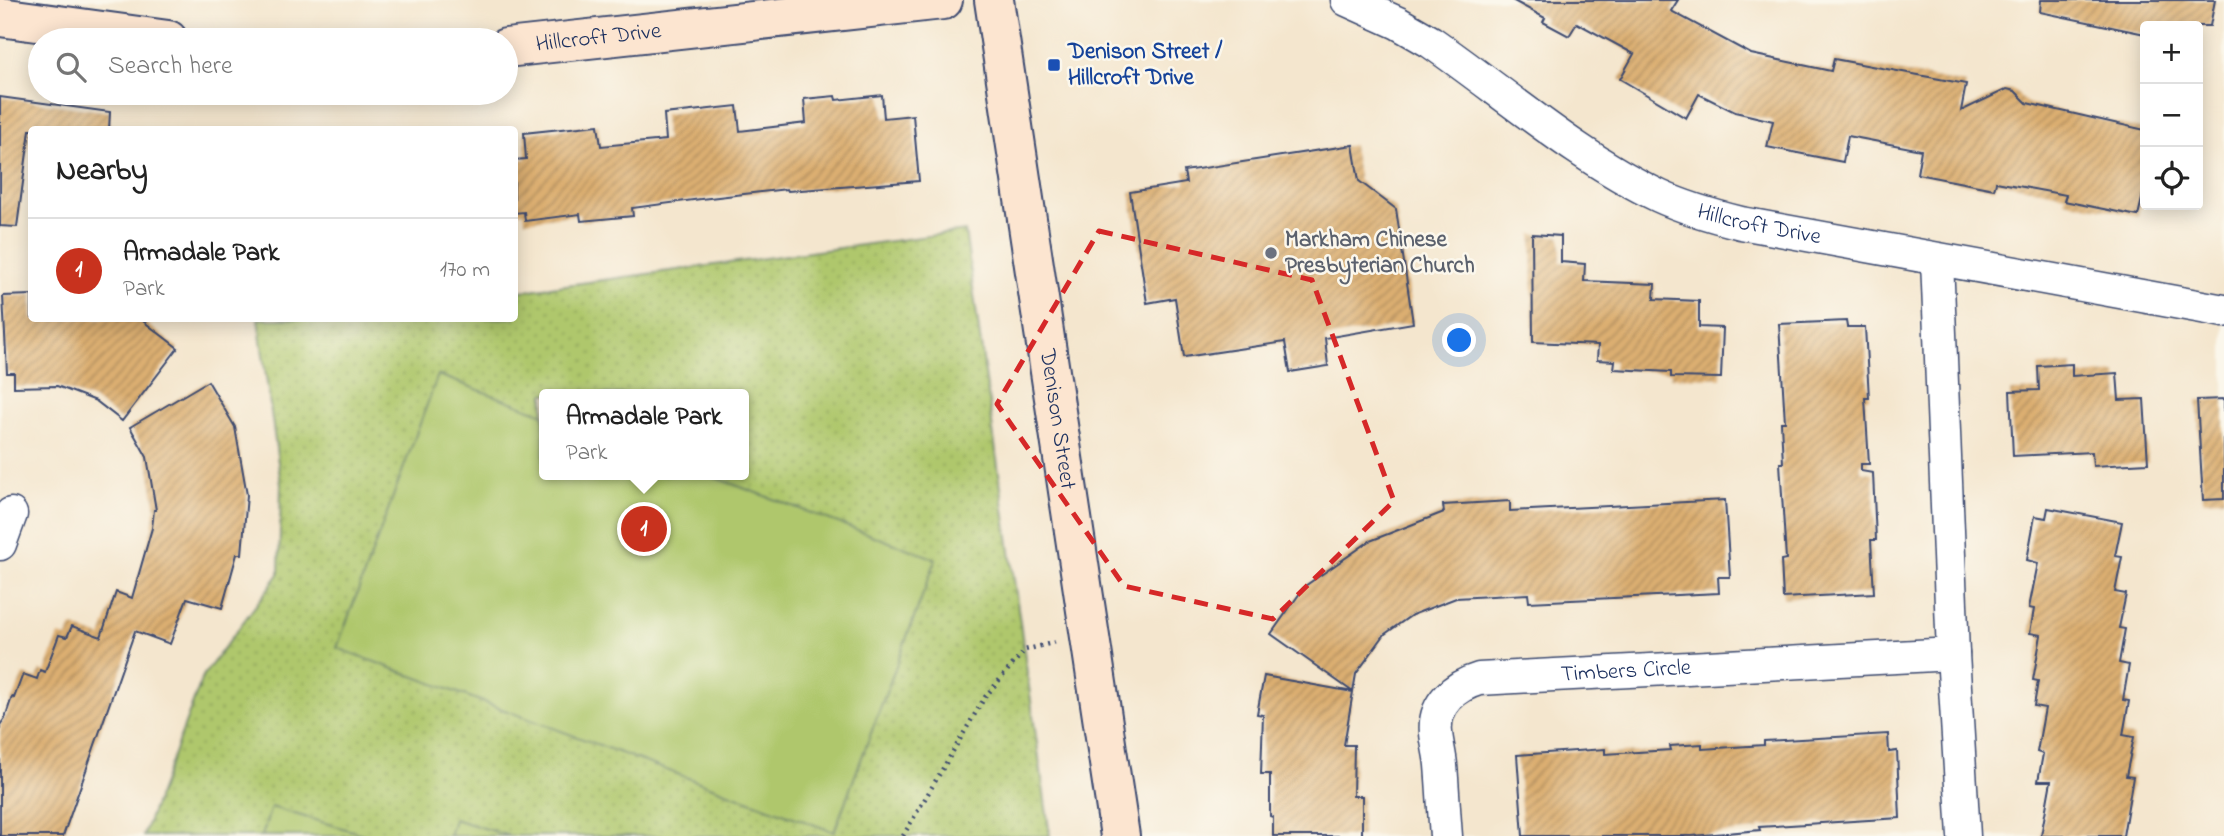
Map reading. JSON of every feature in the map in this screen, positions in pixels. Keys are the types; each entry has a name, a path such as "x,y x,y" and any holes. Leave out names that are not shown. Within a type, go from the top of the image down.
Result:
{"street":[{"name":"Hillcroft Drive","path":"518,47 943,0"},
{"name":"Denison Street","path":"994,0 1120,836"},
{"name":"Hillcroft Drive","path":"1347,0 1398,23 1431,42 1618,174 1662,197 1741,223 2224,311"},
{"path":"0,17 80,28"},
{"path":"1937,260 1953,654 1964,836"},
{"name":"Timbers Circle","path":"1446,836 1436,731 1438,712 1447,696 1461,685 1479,679 1953,654"}],"path":[{"path":"903,836 985,697 1025,650"}],"highlighted area":[{"path":"1099,231 1312,280 1394,501 1273,619 1124,586 997,404"}],"green space":[{"path":"965,231 1050,836 143,836 203,676 279,574 281,484 258,322 518,322 518,292"},
{"path":"438,375 539,412 539,480 722,480 936,559 834,832 337,648"},
{"path":"271,807 369,836 262,836"},
{"path":"454,819 510,836 449,836"}],"building":[{"path":"1512,0 1678,0 1671,11 1751,54 1831,71 1834,59 1966,84 1961,111 2007,89 2015,91 2027,103 2140,129 2138,216 2064,201 2066,195 1996,182 1994,189 1917,174 1921,150 1848,136 1843,162 1767,147 1773,121 1735,112 1699,94 1686,118 1620,79 1634,54 1577,23 1569,36 1543,22 1545,18"},
{"path":"2041,0 2215,0 2210,26 2203,26 2203,21 2140,21 2140,33 2040,12"},
{"path":"882,95 884,118 913,115 919,181 787,189 701,199 632,208 633,216 581,221 580,214 525,221 524,212 518,213 518,160 526,159 524,133 598,125 601,146 666,140 664,114 737,106 740,131 806,123 804,99 835,96 836,100"},
{"path":"0,97 28,101 28,105 59,105 110,112 109,126 28,126 17,227 0,226"},
{"name":"Markham Chinese Presbyterian Church","path":"1353,145 1359,181 1396,209 1413,323 1325,338 1328,366 1290,372 1285,342 1184,357 1175,298 1147,303 1130,192 1186,183 1184,171"},
{"path":"1532,234 1561,236 1561,262 1585,264 1584,281 1655,284 1654,299 1699,301 1699,327 1723,328 1721,378 1671,377 1671,372 1614,369 1615,361 1597,360 1598,345 1533,342"},
{"path":"28,295 28,322 144,322 178,348 122,421 96,401 57,386 14,387 14,373 7,373 3,296"},
{"path":"1846,321 1847,327 1865,327 1869,464 1861,464 1861,471 1873,473 1876,540 1871,540 1874,593 1783,598 1781,560 1786,559 1780,463 1783,463 1781,422 1785,422 1779,324"},
{"path":"2072,364 2072,376 2117,373 2119,400 2144,399 2148,463 2093,466 2092,452 2013,456 2010,391 2039,390 2038,366"},
{"path":"208,381 235,427 247,495 242,554 237,554 222,608 187,598 170,644 135,631 63,836 0,836 0,725 23,674 37,679 40,670 45,672 59,635 67,637 72,626 101,637 116,592 132,598 156,510 147,457 130,427"},
{"path":"2224,399 2224,499 2203,500 2197,400"},
{"path":"1725,500 1730,577 1718,577 1719,593 1529,602 1528,594 1456,598 1412,615 1385,634 1356,674 1353,692 1271,634 1305,586 1370,541 1444,512 1443,505 1510,501 1510,511"},
{"path":"2048,508 2122,522 2115,556 2122,557 2115,592 2126,594 2119,628 2125,629 2119,663 2129,665 2123,700 2129,701 2123,735 2134,737 2126,776 2133,777 2123,836 2041,836 2051,781 2038,781 2043,754 2037,752 2045,708 2034,706 2038,681 2033,680 2041,635 2030,633 2034,609 2029,608 2038,563 2027,560 2035,516 2046,518"},
{"path":"1264,676 1353,692 1344,745 1354,745 1353,796 1362,796 1362,836 1273,836 1270,774 1261,774 1263,715 1257,714"},
{"path":"1888,734 1889,752 1897,751 1900,818 1759,827 1760,830 1692,836 1523,836 1517,755 1605,749 1605,754 1671,750 1670,746 1702,744 1702,749 1764,745 1764,741"}],"place":[{"name":"Denison Street / Hillcroft Drive","path":"1054,65"},
{"name":"Markham Chinese Presbyterian Church","path":"1271,253"},
{"name":"Armadale Park","path":"644,529"}]}
